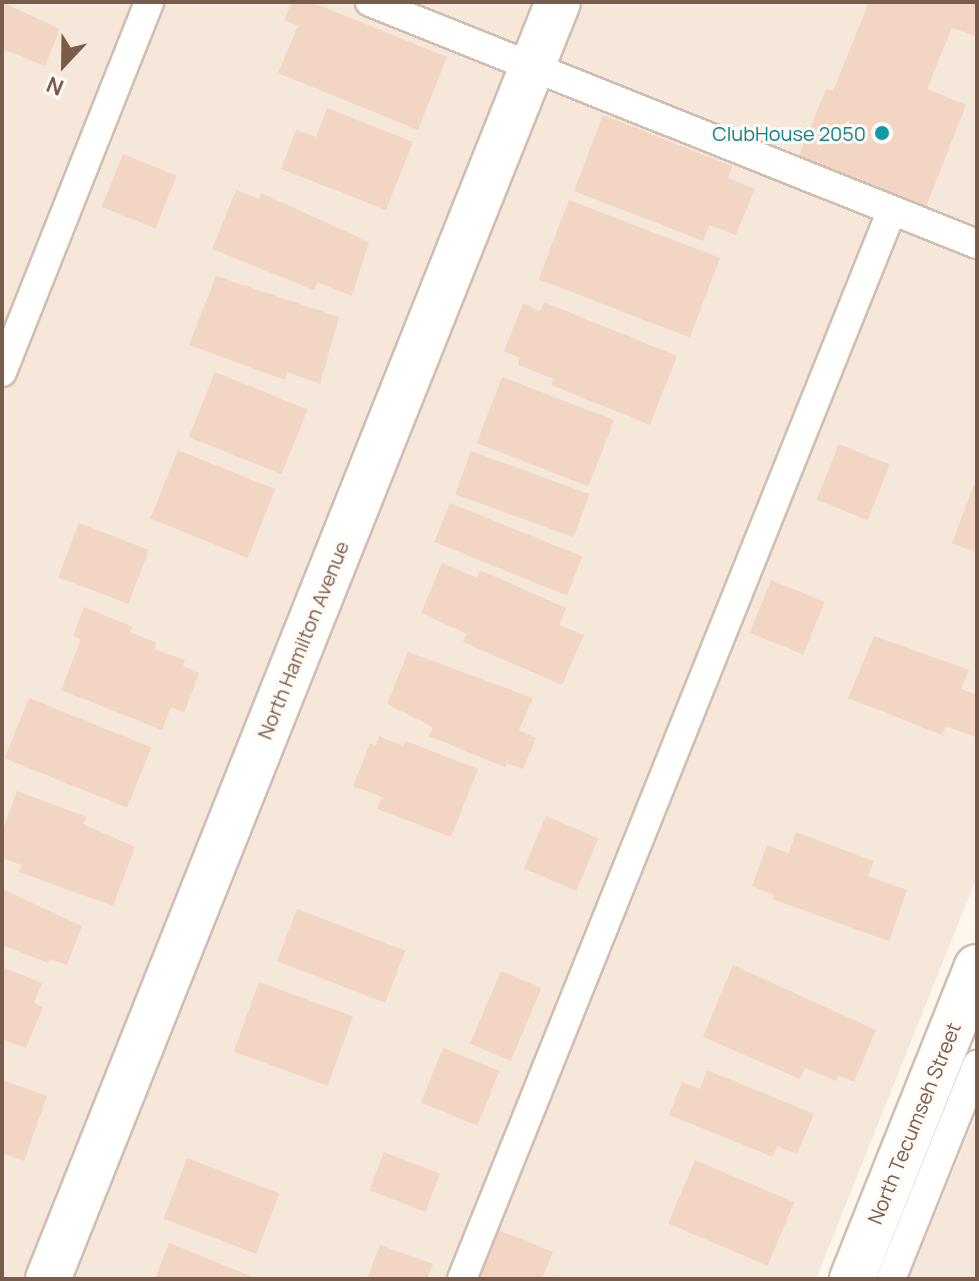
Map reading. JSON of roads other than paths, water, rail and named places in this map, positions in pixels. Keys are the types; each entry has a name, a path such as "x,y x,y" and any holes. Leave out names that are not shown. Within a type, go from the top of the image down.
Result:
{"street":[{"name":"North Hamilton Avenue","path":"48,1279 558,2"},
{"name":"North Tecumseh Street","path":"852,1279 977,967"}],"lane":[{"path":"2,372 149,2"},
{"path":"370,2 977,244"},
{"path":"462,1279 892,210"},
{"path":"891,1279 977,1065"}],"place":[{"name":"ClubHouse 2050","path":"882,133"}]}
